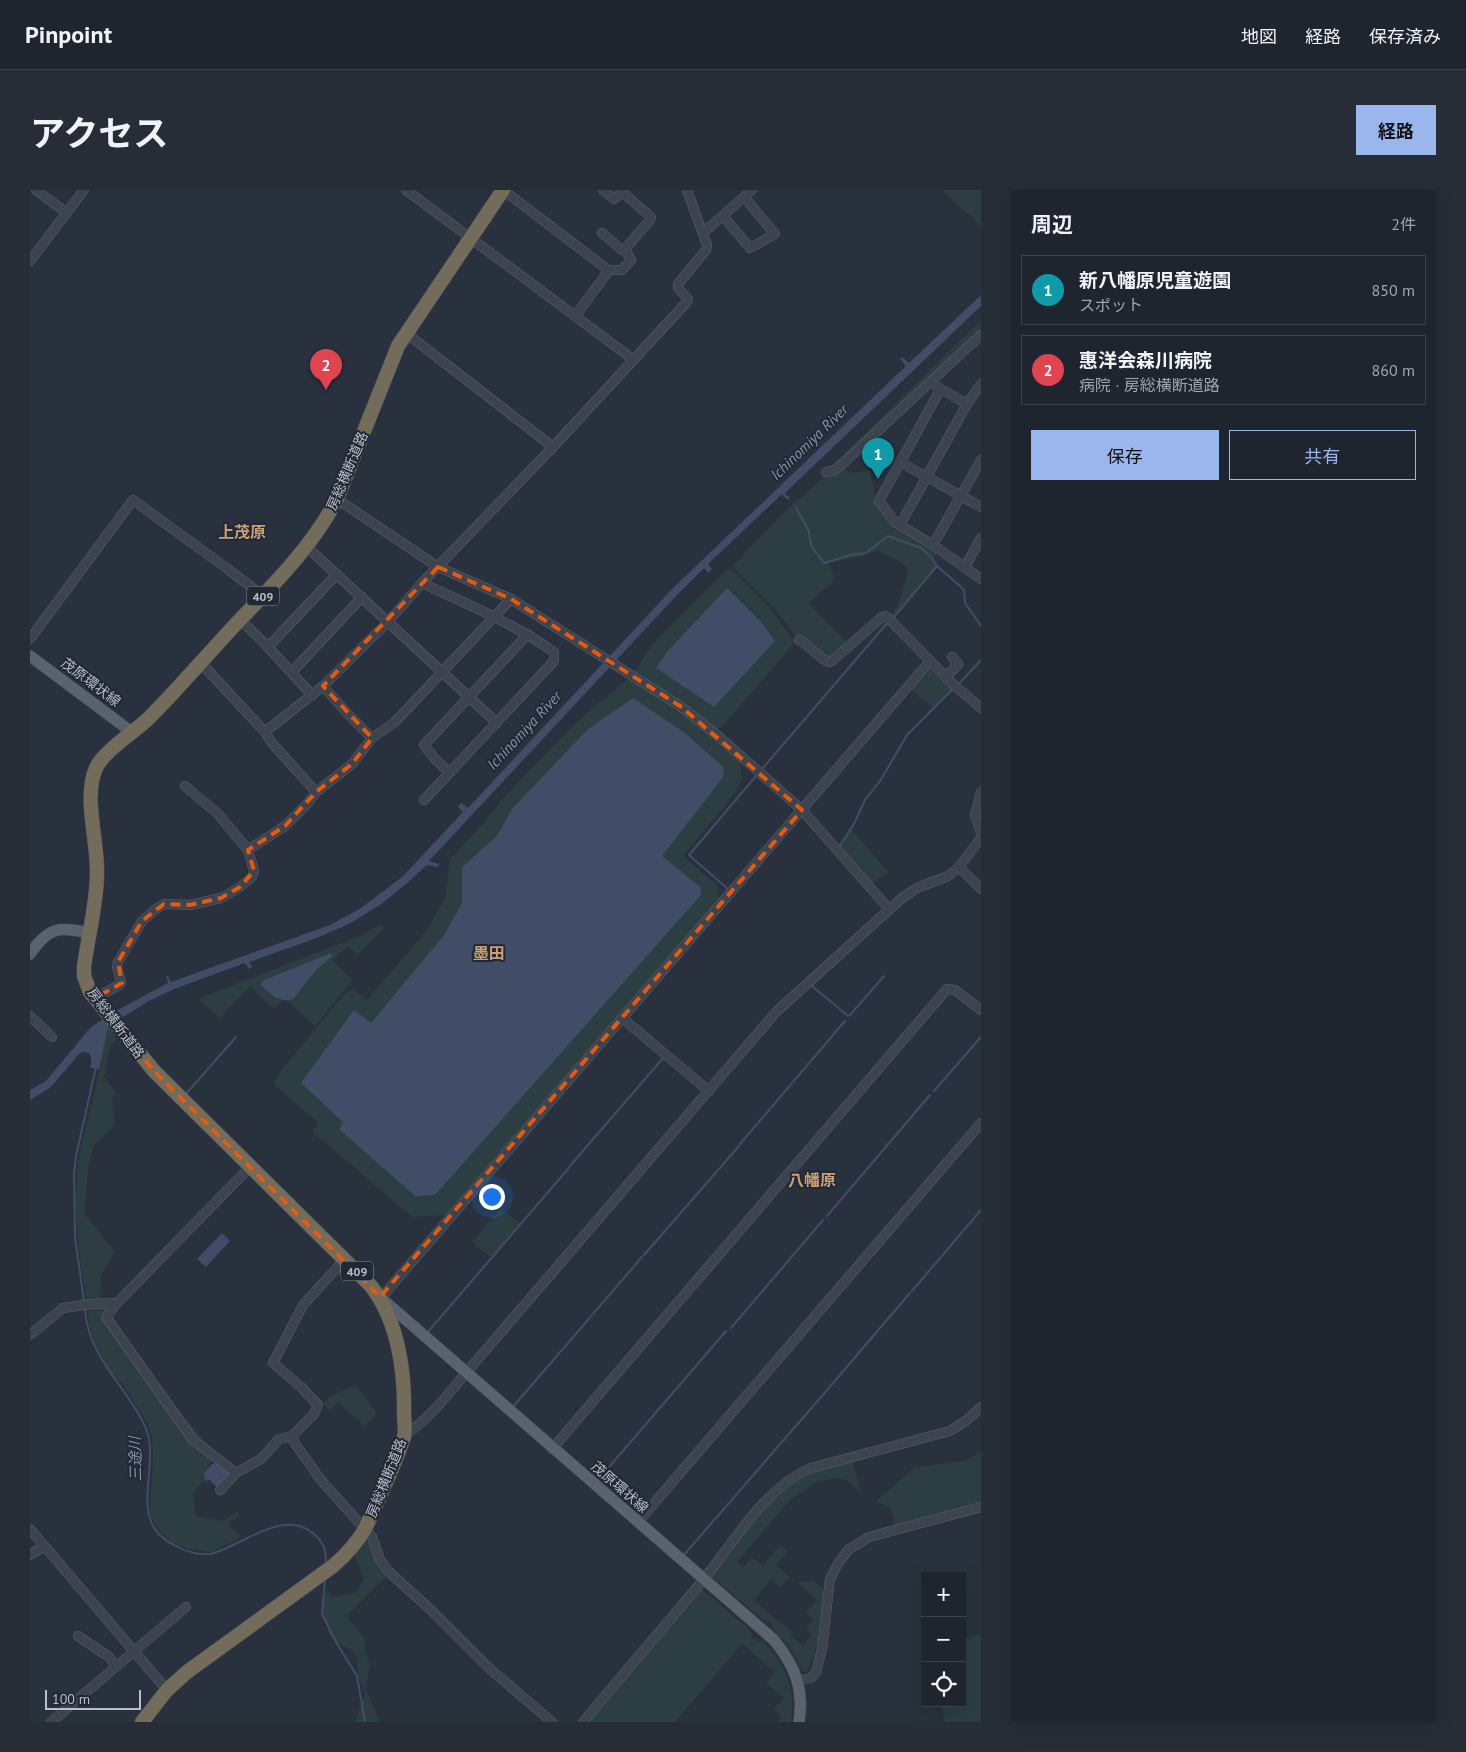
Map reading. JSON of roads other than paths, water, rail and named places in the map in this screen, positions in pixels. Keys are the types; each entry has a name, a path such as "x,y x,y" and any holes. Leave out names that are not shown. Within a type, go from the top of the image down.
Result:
{"highway":[{"name":"房総横断道路","path":"142,1722 167,1690 187,1672 347,1554 365,1529 404,1435 405,1388 389,1316 380,1297 345,1259 154,1072 90,992 84,976 84,966 97,876 97,852 91,805 94,774 96,768 106,755 133,733 263,596 306,546 328,515 337,499 398,346 503,190"}],"main road":[{"name":"茂原環状線","path":"30,656 133,733"},
{"path":"30,954 40,941 56,930 66,928 89,933"},
{"name":"茂原環状線","path":"380,1297 552,1449 774,1640 794,1668 798,1681 801,1709 800,1722"}],"street":[{"path":"36,190 66,213"},
{"path":"30,261 84,190"},
{"path":"406,190 634,360"},
{"path":"503,190 608,270 623,270 631,260 626,250"},
{"path":"603,190 614,198 622,192 651,218 626,250"},
{"path":"265,732 324,686 388,622 422,583 553,447 686,303 688,299 678,288 678,284 706,250 707,245 687,190"},
{"path":"703,233 752,190"},
{"path":"723,216 750,248 775,234 744,197"},
{"path":"602,233 622,250 626,250"},
{"path":"574,316 608,270"},
{"path":"406,333 553,447"},
{"path":"826,472 841,466 981,335"},
{"path":"930,383 967,404"},
{"path":"900,525 967,404 981,384"},
{"path":"940,390 879,501 895,522 933,545 981,579"},
{"path":"933,545 981,460"},
{"path":"900,462 981,507"},
{"path":"337,499 438,567 511,599 680,706 717,735 802,810 889,909"},
{"path":"30,639 133,500 225,566 263,596"},
{"path":"965,567 981,538"},
{"path":"306,546 496,723"},
{"path":"268,646 337,574"},
{"path":"422,583 495,616 528,634 554,652 554,661 424,800"},
{"path":"292,672 362,597"},
{"path":"248,850 285,826 316,792 352,764 372,738 396,722 511,599"},
{"path":"799,640 825,661 832,661 882,617 886,616 896,624 946,677 981,708"},
{"path":"240,619 268,646 312,695"},
{"path":"450,772 434,759 424,745 528,634"},
{"path":"946,677 958,664 952,657"},
{"path":"380,1297 930,661"},
{"path":"200,662 265,732 271,742 316,792"},
{"path":"324,686 372,738"},
{"path":"95,998 119,985 121,982 116,967 142,921 164,904 190,905 221,898 240,888 252,876 254,871 248,850 218,814 185,786"},
{"path":"981,792 975,814 981,833"},
{"path":"404,1435 424,1420 466,1373 777,1011 874,925 889,909 917,888 948,876 959,867 981,838"},
{"path":"959,867 981,889"},
{"path":"552,1449 948,988 966,997 981,1010"},
{"path":"30,1016 52,1037"},
{"path":"622,1018 709,1091"},
{"path":"638,1522 981,1123"},
{"path":"236,1473 193,1440 106,1317 117,1303 250,1167"},
{"path":"220,1490 236,1473 261,1459 279,1439 292,1436 314,1414 318,1405 301,1387 273,1363 303,1305 345,1259"},
{"path":"32,1334 63,1308 117,1303"},
{"path":"583,1722 703,1579 762,1504 800,1473 811,1468 950,1431 981,1407"},
{"path":"292,1436 292,1439 320,1479 372,1537 380,1560 390,1573 430,1609 490,1669 552,1722"},
{"path":"798,1681 811,1678 816,1672 822,1649 830,1579 848,1550 869,1537 981,1507"},
{"path":"30,1529 167,1690"},
{"path":"30,1555 44,1546"},
{"path":"51,1722 186,1607"},
{"path":"78,1636 109,1658 116,1666"}],"water":[{"path":"981,295 981,306 785,493 790,498 788,500 782,494 708,564 712,569 709,573 704,568 676,596 429,861 439,864 437,867 427,865 380,905 349,924 314,939 249,962 252,967 249,969 245,963 174,989 149,1001 118,1020 107,1031 99,1069 90,1068 91,1058 87,1052 80,1053 51,1087 30,1100 30,1090 46,1081 90,1028 112,1013 168,983 166,976 168,976 171,982 330,925 361,908 402,877 463,812 458,807 461,803 468,808 675,586 906,366 900,359 902,357 909,363"},
{"path":"727,588 762,623 775,641 714,707 656,668 666,653"},
{"path":"633,698 685,733 723,767 724,776 662,856 700,887 701,895 435,1195 415,1196 339,1129 343,1122 301,1083 354,1010 371,1023 444,935 462,903 462,867 497,836 512,809 588,729"},
{"path":"333,954 316,970 293,999 279,999 261,985 262,981"},
{"path":"222,1233 230,1241 206,1267 197,1259"},
{"path":"217,1460 232,1474 218,1489 210,1480 205,1481 204,1473"}],"waterway":[{"path":"796,508 808,529 812,547 824,563 850,555 866,553 888,536 921,548 937,566 964,590 965,603 981,626"},
{"path":"893,618 937,566"},
{"path":"763,768 888,622"},
{"path":"958,685 981,660"},
{"path":"839,847 854,824 865,800 880,781 907,735 953,689"},
{"path":"728,889 689,855 756,776"},
{"path":"812,986 848,1016 884,976"},
{"path":"740,1144 845,1021"},
{"path":"185,1095 236,1037"},
{"path":"934,1091 981,1037"},
{"path":"569,1167 664,1057"},
{"name":"三途川","path":"84,1301 75,1237 74,1174 76,1156 96,1067"},
{"path":"827,1216 930,1095"},
{"path":"644,1255 739,1146"},
{"path":"427,1333 568,1169"},
{"path":"912,1291 981,1210"},
{"path":"731,1328 823,1220"},
{"path":"512,1408 642,1257"},
{"path":"816,1403 910,1293"},
{"name":"三途川","path":"85,1309 90,1335 95,1347 139,1415 148,1434 150,1453 148,1512 152,1524 160,1536 174,1545 194,1553 210,1554 278,1526 304,1527 321,1542 326,1556 326,1565"},
{"path":"597,1481 726,1331"},
{"path":"683,1556 815,1404"},
{"name":"三途川","path":"325,1580 322,1614 336,1642 357,1676 365,1722"}],"place":[{"name":"惠洋会森川病院","path":"326,390"},
{"name":"新八幡原児童遊園","path":"878,479"}],"district":[{"name":"上茂原","path":"242,532"},
{"name":"墨田","path":"489,953"},
{"name":"八幡原","path":"812,1180"}],"water label":[{"name":"Ichinomiya River","path":"809,442"},
{"name":"Ichinomiya River","path":"524,730"}]}
